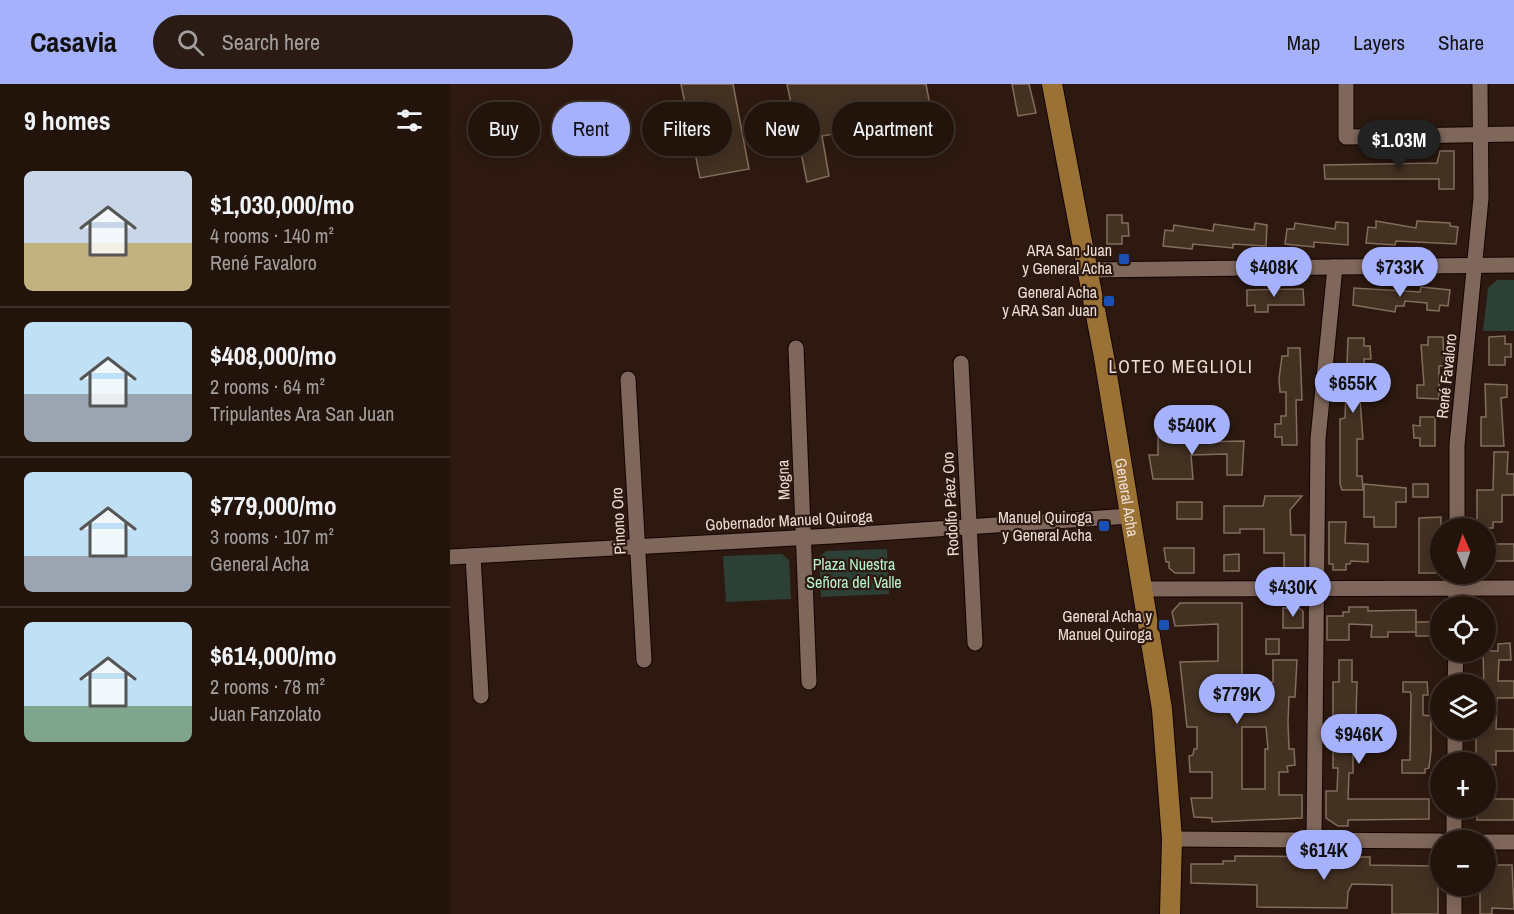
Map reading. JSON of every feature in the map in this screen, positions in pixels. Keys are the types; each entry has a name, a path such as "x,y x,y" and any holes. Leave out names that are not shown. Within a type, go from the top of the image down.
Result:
{"main road":[{"name":"General Acha","path":"1052,84 1088,270 1131,516 1164,730 1172,839 1170,914"}],"street":[{"path":"1346,84 1346,137 1514,134"},
{"name":"René Favaloro","path":"1457,518 1457,445 1482,198 1480,84"},
{"path":"1088,270 1514,265"},
{"path":"1314,840 1318,439 1335,267"},
{"name":"Mogna","path":"796,348 809,682"},
{"name":"Rodolfo Páez Oro","path":"962,363 975,643"},
{"name":"Pinono Oro","path":"628,379 644,660"},
{"name":"Gobernador Manuel Quiroga","path":"450,557 803,538 1131,516"},
{"path":"473,556 481,696"},
{"path":"1143,589 1316,589 1430,582"},
{"path":"1481,584 1514,588"},
{"path":"1172,839 1430,841"},
{"path":"1496,842 1514,842"},
{"path":"1454,896 1454,914"}],"green space":[{"path":"1497,280 1514,280 1514,331 1483,331 1488,288"},
{"name":"Plaza Nuestra Señora del Valle","path":"887,549 889,594 821,597 819,557 826,551"},
{"path":"782,554 789,560 791,599 726,602 723,556"}],"building":[{"path":"681,84 733,84 744,142 744,156 747,156 749,169 700,178 696,156 732,156 732,102 685,102"},
{"path":"787,84 926,84 929,102 832,102 832,134 822,136 829,176 807,182 802,156 820,156 820,102 791,102"},
{"path":"1012,84 1029,84 1036,113 1018,116"},
{"path":"1440,151 1454,151 1454,189 1439,189 1439,179 1325,179 1324,165 1437,163"},
{"path":"1107,215 1122,215 1122,223 1128,223 1129,236 1122,236 1122,244 1107,244"},
{"path":"1376,221 1416,228 1417,221 1450,223 1450,226 1458,227 1456,244 1396,241 1395,245 1366,243 1368,227 1376,228"},
{"path":"1336,222 1348,223 1348,245 1314,242 1314,247 1285,244 1287,229 1294,229 1295,223 1335,229"},
{"path":"1255,223 1267,225 1266,246 1233,244 1233,248 1193,244 1192,249 1163,246 1165,230 1173,231 1174,225 1213,231 1214,224 1254,230"},
{"path":"1421,287 1450,290 1448,306 1440,305 1439,311 1427,310 1427,303 1405,301 1404,306 1396,306 1395,312 1353,305 1354,288 1420,292"},
{"path":"1303,289 1304,305 1268,305 1268,312 1255,312 1255,305 1247,306 1247,290"},
{"path":"1505,336 1505,344 1511,344 1511,357 1505,357 1505,365 1489,365 1489,337"},
{"path":"1428,337 1443,337 1444,366 1439,366 1439,399 1417,398 1417,385 1424,385 1421,345 1428,345"},
{"path":"1348,338 1364,338 1364,346 1370,346 1371,359 1364,359 1367,399 1360,399 1363,439 1357,439 1357,476 1362,476 1363,490 1342,490 1340,484 1340,419 1345,418"},
{"path":"1288,348 1300,348 1302,400 1296,400 1297,445 1282,445 1282,437 1275,437 1275,424 1281,424 1281,416 1286,416 1286,392 1280,392 1279,379 1282,356 1288,356"},
{"path":"1485,384 1507,385 1507,397 1501,398 1504,446 1481,446 1481,417 1486,417"},
{"path":"1420,417 1435,417 1435,446 1420,446 1420,438 1414,438 1413,425 1420,426"},
{"path":"1158,436 1193,436 1193,442 1244,441 1242,475 1227,475 1227,454 1191,455 1193,479 1153,479 1149,455 1158,455"},
{"path":"1494,452 1508,452 1507,474 1514,474 1514,495 1502,495 1502,522 1496,522 1496,518 1477,518 1477,490 1493,490"},
{"path":"1364,484 1406,488 1406,502 1396,502 1396,527 1374,527 1374,517 1364,517"},
{"path":"1413,484 1428,484 1428,497 1413,497"},
{"path":"1265,496 1302,496 1290,510 1291,535 1305,535 1305,567 1300,572 1284,573 1284,553 1264,553 1264,529 1240,529 1240,533 1224,533 1224,506 1263,506"},
{"path":"1177,502 1202,502 1202,519 1177,519"},
{"path":"1441,517 1430,518 1430,573 1419,573 1419,518"},
{"path":"1329,522 1346,522 1345,543 1368,544 1368,562 1351,561 1350,564 1346,564 1346,570 1333,570 1333,564 1329,564"},
{"path":"1496,544 1514,544 1514,561 1496,561"},
{"path":"1164,548 1194,548 1194,573 1175,573 1169,568"},
{"path":"1239,554 1239,571 1224,571 1224,555"},
{"path":"1180,603 1242,603 1242,694 1269,693 1269,682 1273,682 1273,660 1297,660 1295,697 1289,697 1288,722 1289,749 1294,749 1295,765 1287,766 1288,772 1279,772 1279,795 1302,795 1302,818 1212,822 1212,818 1194,817 1191,798 1212,798 1212,772 1190,772 1189,756 1193,755 1194,749 1197,749 1197,727 1187,727 1180,662 1218,661 1218,624 1175,626 1172,612","holes":["1242,727 1266,727 1268,749 1265,749 1265,789 1242,789"]},
{"path":"1349,607 1368,607 1368,611 1416,610 1416,622 1430,622 1430,636 1416,636 1416,632 1388,632 1388,637 1371,637 1372,625 1349,624 1349,640 1327,640 1327,616 1343,616 1343,612 1349,612"},
{"path":"1283,608 1299,608 1303,611 1303,628 1283,628"},
{"path":"1266,639 1279,639 1279,654 1266,654"},
{"path":"1510,643 1511,660 1499,660 1498,681 1514,681 1514,698 1497,698 1496,729 1496,674 1484,674 1483,662 1496,662 1498,644"},
{"path":"1339,660 1352,660 1352,682 1357,682 1356,715 1360,715 1360,742 1353,742 1353,773 1349,773 1348,799 1429,799 1429,819 1348,820 1348,826 1338,826 1326,818 1326,791 1337,791 1338,768 1333,768 1333,750 1339,751 1339,728 1333,728 1333,682 1339,682"},
{"path":"1403,682 1427,682 1428,695 1423,695 1423,715 1430,716 1431,751 1429,768 1425,769 1425,773 1402,773 1402,760 1410,760 1411,695 1410,692 1403,692"},
{"path":"1496,729 1514,729 1514,751 1476,752 1476,740 1496,740"},
{"path":"1496,799 1514,799 1514,820 1477,820 1477,818 1496,818"},
{"path":"1235,856 1370,857 1370,865 1430,866 1430,896 1438,896 1438,914 1392,914 1392,885 1352,884 1348,892 1347,908 1257,907 1257,885 1191,883 1191,864 1223,864 1223,861 1235,861"},
{"path":"1496,865 1512,865 1514,909 1492,908 1492,914 1480,914 1480,896 1496,896"}],"place":[{"name":"ARA San Juan y General Acha","path":"1124,259"},
{"name":"General Acha y ARA San Juan","path":"1109,301"},
{"name":"Manuel Quiroga y General Acha","path":"1104,526"},
{"name":"General Acha y Manuel Quiroga","path":"1164,625"}],"district":[{"name":"LOTEO MEGLIOLI","path":"1181,366"}]}
